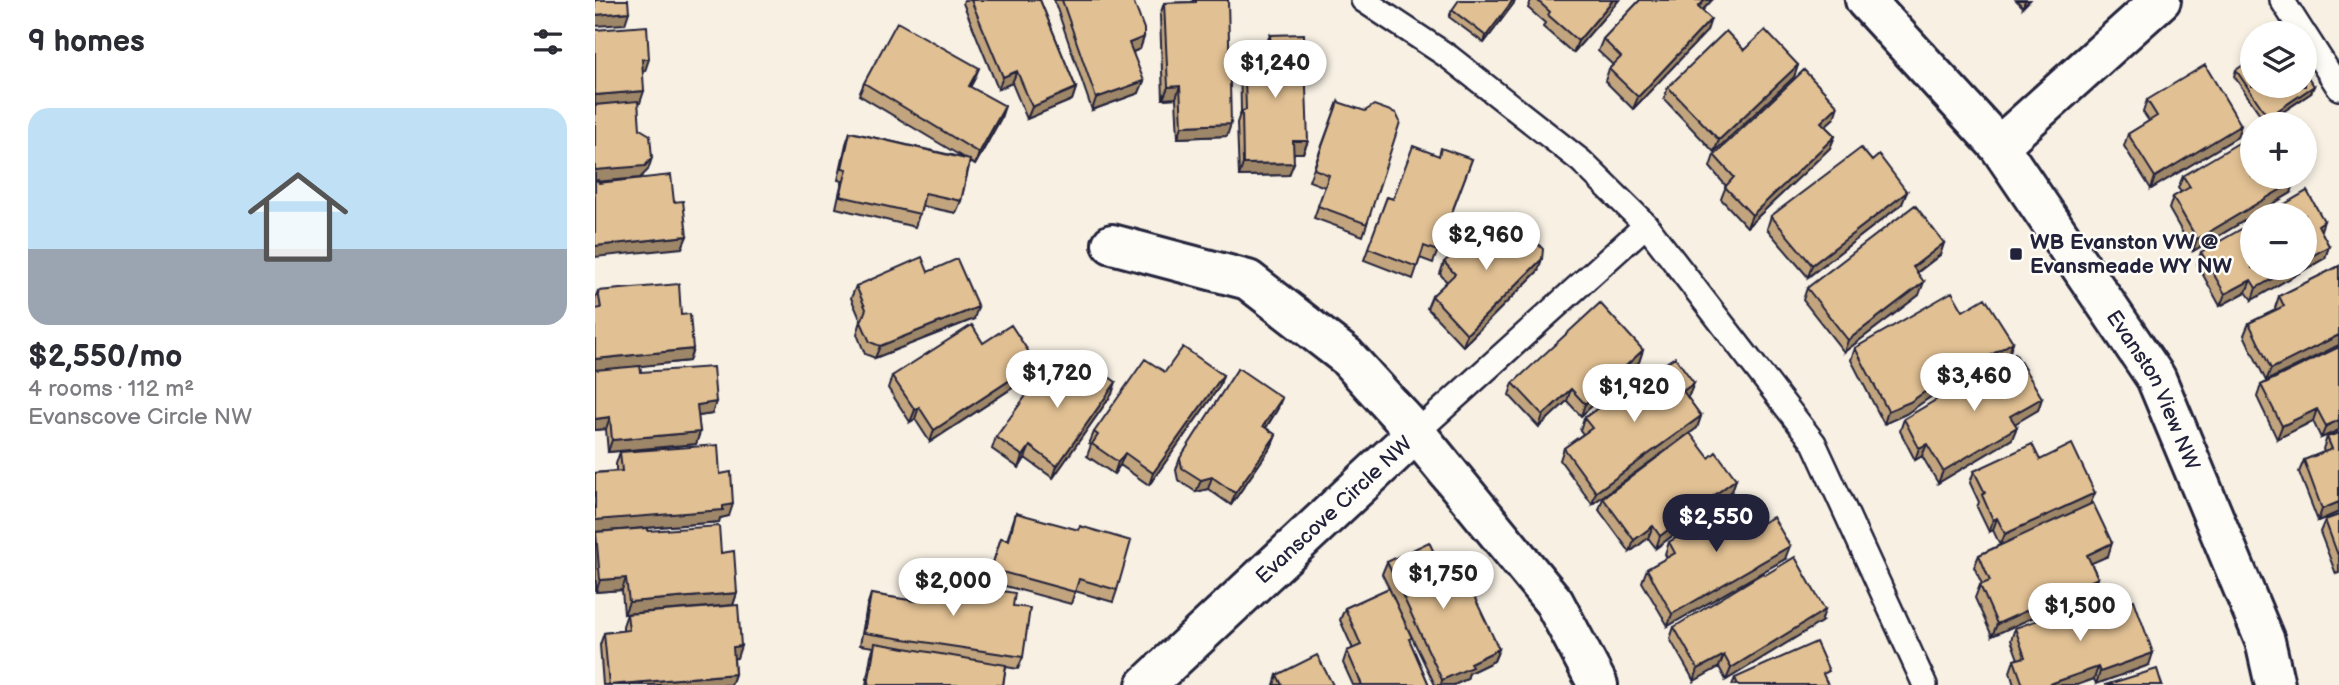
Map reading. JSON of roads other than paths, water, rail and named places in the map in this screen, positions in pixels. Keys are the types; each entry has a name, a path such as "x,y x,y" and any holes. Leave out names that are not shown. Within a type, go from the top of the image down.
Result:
{"street":[{"name":"Evanston View NW","path":"1865,0 1999,146 2156,378 2265,641 2275,685"},
{"path":"1999,146 2161,0"},
{"path":"1112,244 1248,280 1346,356 1416,433"},
{"name":"Evanscove Circle NW","path":"1146,685 1416,433 1554,602 1598,685"}],"lane":[{"path":"1363,0 1449,57 1580,161 1646,225 1814,443 1925,685"},
{"path":"2282,0 2296,21"},
{"path":"2317,54 2339,88"},
{"path":"1416,433 1646,225"}],"place":[{"name":"WB Evanston VW @ Evansmeade WY NW","path":"2016,254"}]}
